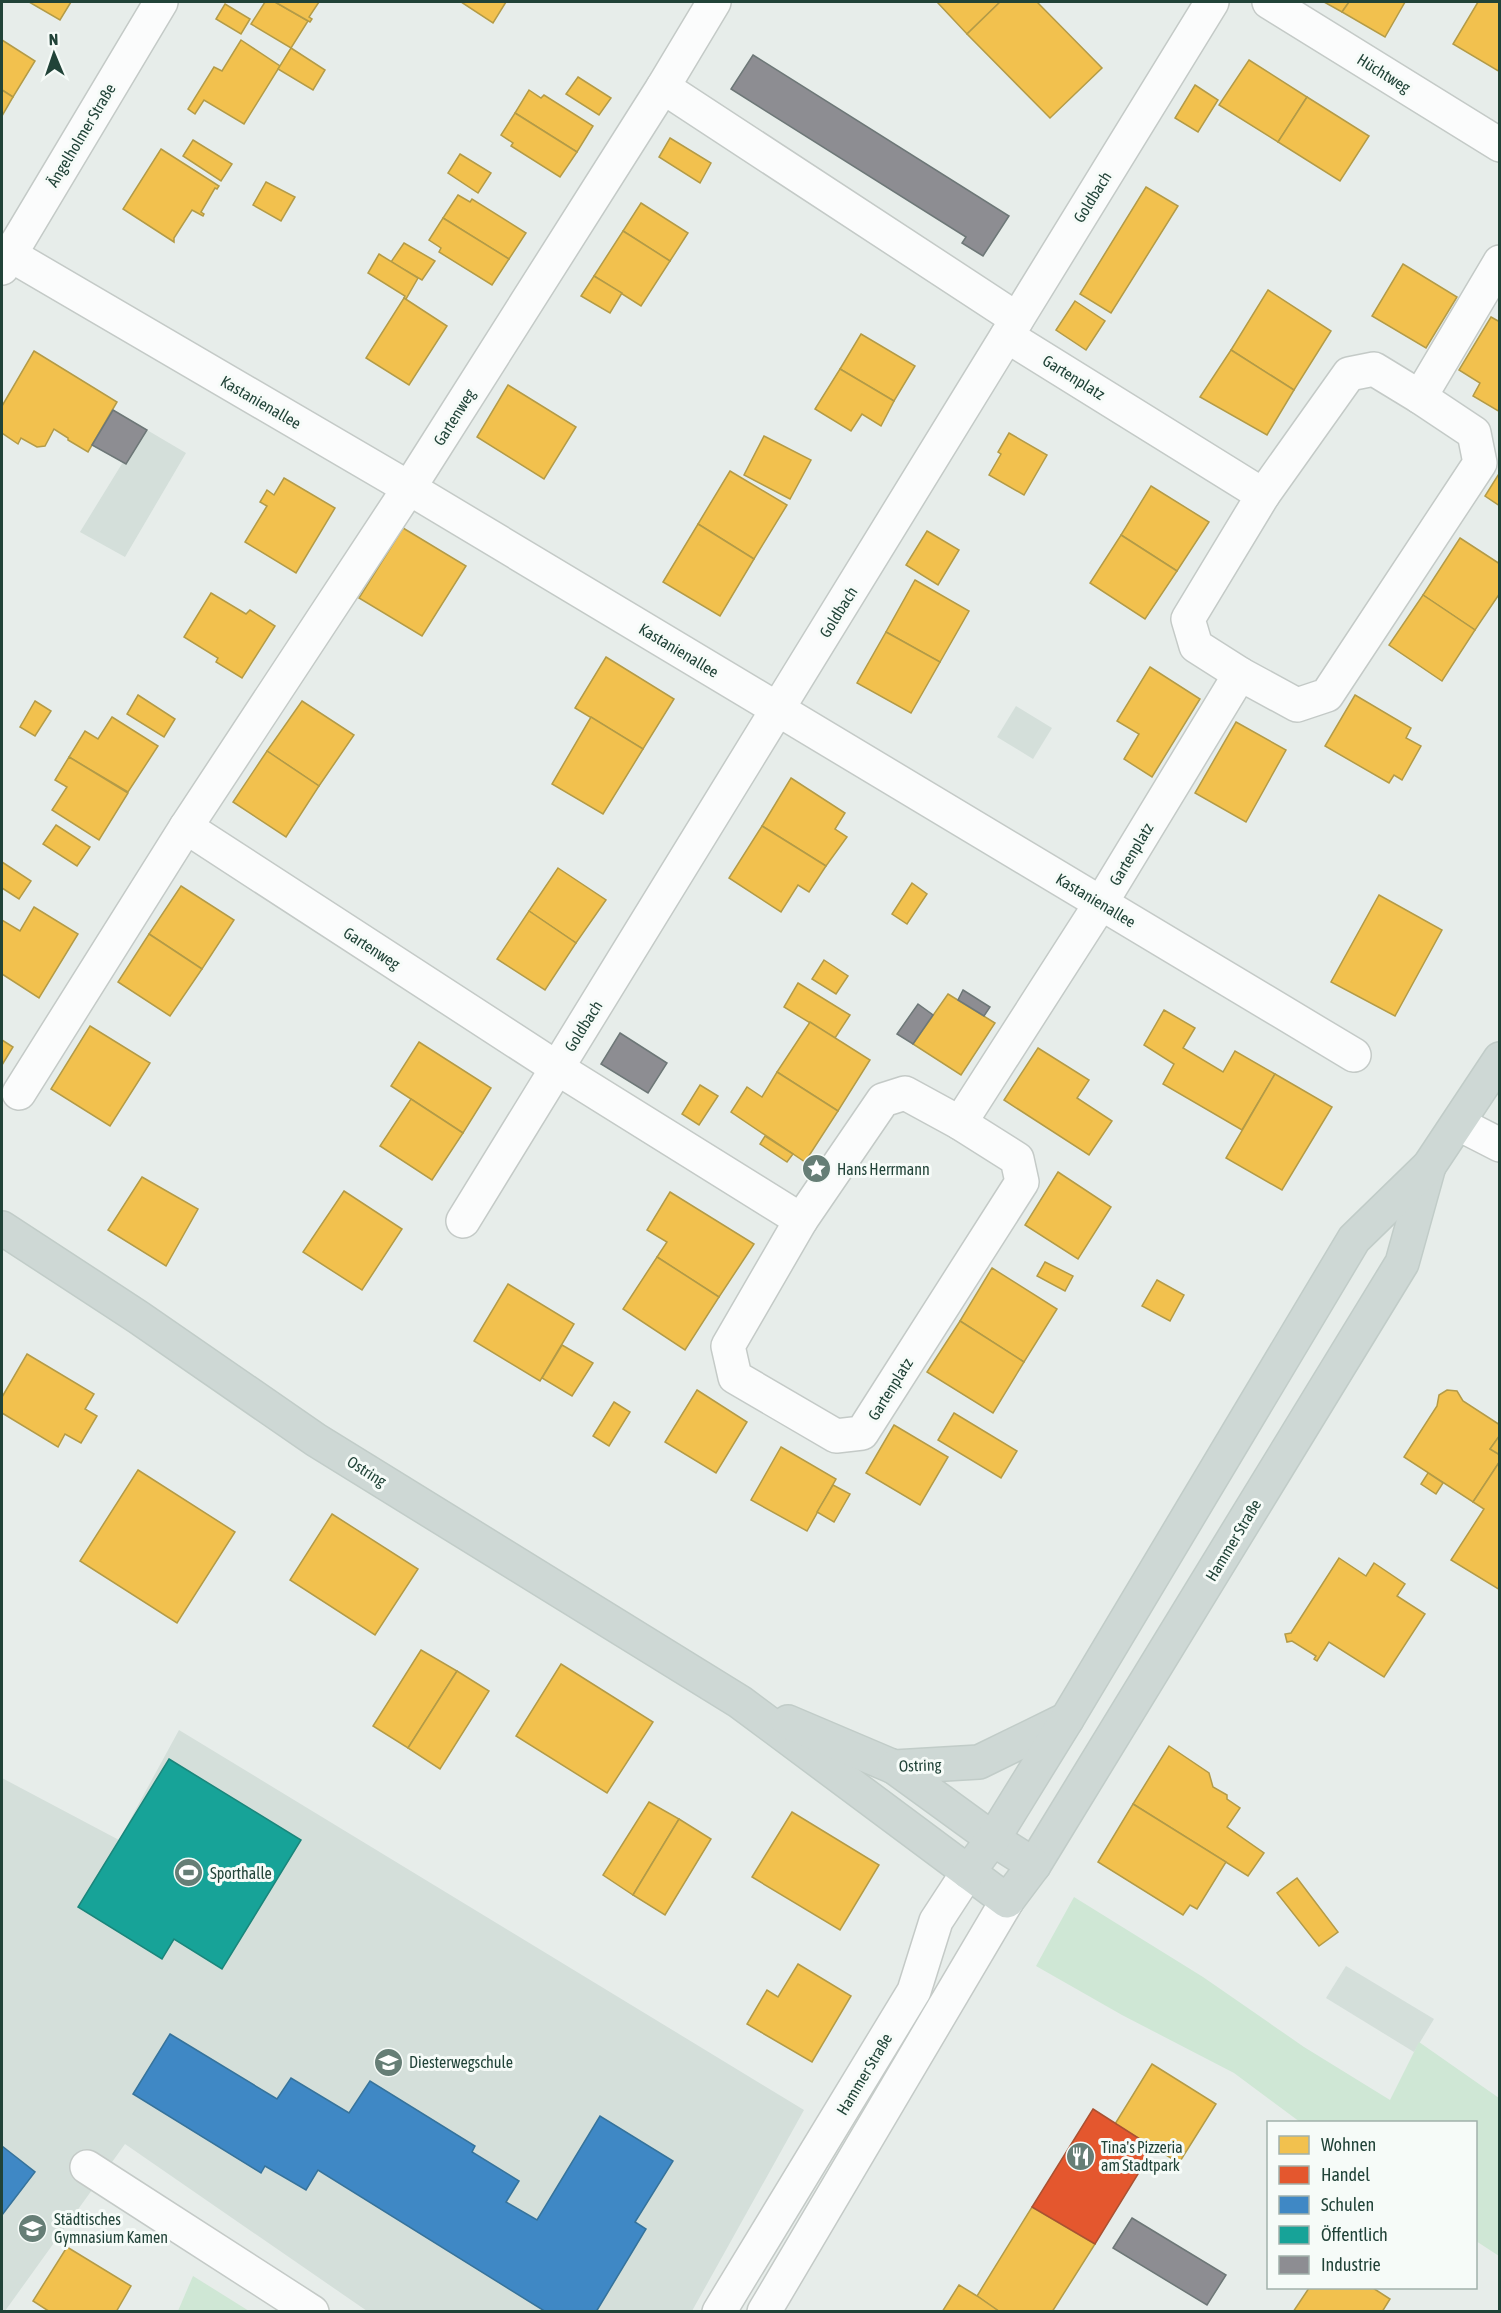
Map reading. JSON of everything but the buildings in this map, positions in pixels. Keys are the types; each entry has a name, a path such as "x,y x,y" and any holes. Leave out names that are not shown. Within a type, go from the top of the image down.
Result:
{"main road":[{"name":"Hammer Straße","path":"968,1872 993,1839 1067,1719 1354,1239 1429,1166 1500,1059"},
{"name":"Hammer Straße","path":"1007,1901 1034,1865 1402,1263 1429,1166"},
{"name":"Ostring","path":"2,1228 138,1317 316,1440 740,1702 968,1872"},
{"name":"Ostring","path":"740,1702 894,1767 979,1762 1067,1719"},
{"path":"894,1767 993,1839 1034,1865"},
{"path":"968,1872 1007,1901"}],"street":[{"name":"Ängelholmer Straße","path":"4,258 161,2"},
{"name":"Gartenweg","path":"19,1093 186,827 409,488 663,87 714,2"},
{"name":"Goldbach","path":"463,1221 1212,2"},
{"name":"Hüchtweg","path":"1269,2 1500,145"},
{"name":"Gartenplatz","path":"663,87 1012,327 1263,495"},
{"name":"Kastanienallee","path":"4,258 409,488 1354,1055"},
{"path":"1420,397 1500,261"},
{"path":"1374,369 1420,397 1474,433 1480,463 1327,695 1297,705 1240,674 1196,646 1188,619 1263,495 1349,374 1374,369"},
{"name":"Gartenplatz","path":"960,1123 1101,903 1240,674"},
{"name":"Gartenweg","path":"186,827 557,1068"},
{"path":"557,1068 801,1220"},
{"name":"Gartenplatz","path":"904,1093 960,1123 1017,1159 1022,1182 862,1433 836,1436 735,1377 728,1346 801,1220 883,1100 904,1093"},
{"path":"1459,1124 1500,1146"},
{"name":"Hammer Straße","path":"719,2312 914,1991 936,1922 968,1872"},
{"name":"Hammer Straße","path":"764,2312 1007,1901"},
{"path":"87,2167 312,2312"}],"shaded area":[{"path":"147,430 186,453 125,557 80,532 123,462 126,463"},
{"path":"1016,706 1052,728 1033,759 997,737"},
{"name":"Diesterwegschule","path":"179,1730 804,2110 692,2311 367,2311 125,2144 5,2311 2,2311 2,1778 119,1840"},
{"path":"1346,1966 1434,2019 1414,2052 1326,1998"}],"green space":[{"path":"1074,1897 1203,1977 1304,2047 1390,2100 1419,2042 1499,2098 1499,2256 1477,2242 1477,2121 1299,2121 1234,2073 1122,2015 1036,1966"},
{"path":"193,2276 249,2311 178,2311"}],"place":[{"name":"Hans Herrmann","path":"816,1169"},
{"name":"Sporthalle","path":"189,1873"},
{"name":"Diesterwegschule","path":"388,2062"},
{"name":"Tina's Pizzeria am Stadtpark","path":"1080,2156"},
{"name":"Städtisches Gymnasium Kamen","path":"33,2228"}]}
